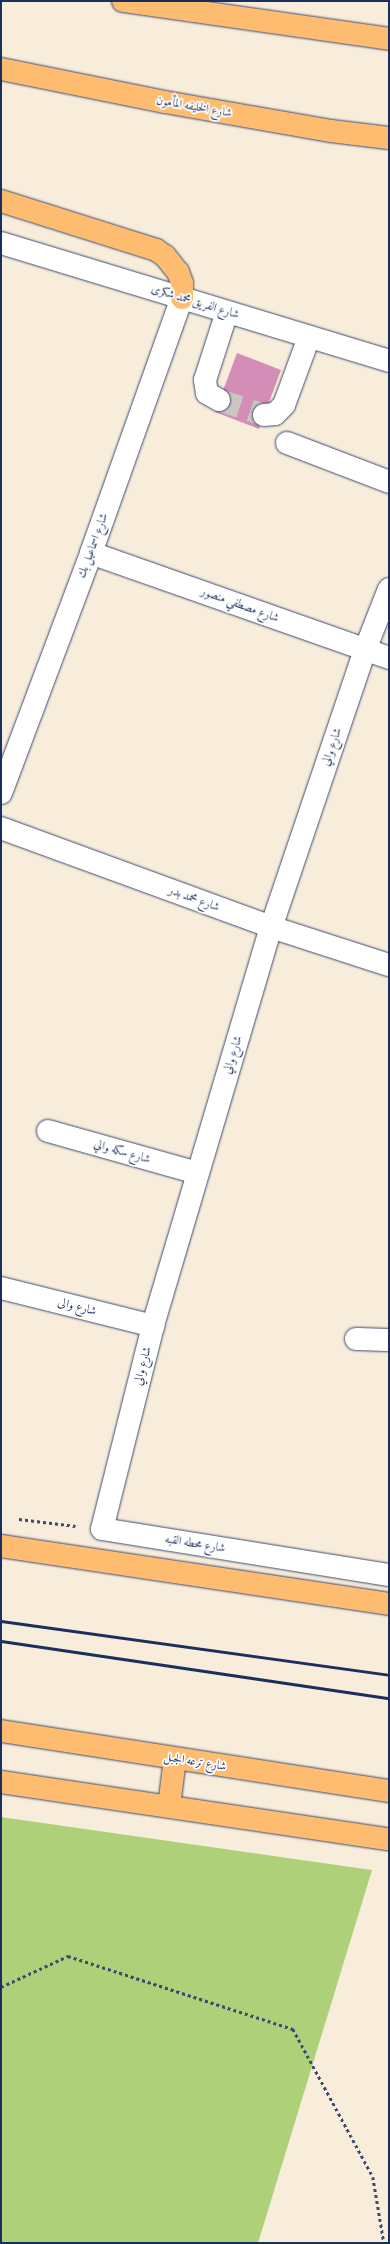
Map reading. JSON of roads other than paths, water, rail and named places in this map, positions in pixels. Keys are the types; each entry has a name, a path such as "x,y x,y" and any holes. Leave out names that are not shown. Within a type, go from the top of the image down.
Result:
{"main road":[{"path":"123,1 389,39"},
{"name":"شارع الخليفه المأمون","path":"1,69 165,102 332,131 388,139"},
{"path":"1,201 156,250 165,256 178,272 182,283 182,298"},
{"path":"1,1546 389,1604"},
{"name":"شارع ترعه الجبل","path":"1,1731 175,1759 389,1790"},
{"path":"168,1806 175,1759"},
{"path":"1,1782 389,1839"}],"street":[{"name":"شارع الفريق محمد شكرى","path":"2,247 182,298 389,361"},
{"name":"شارع اسماعيل بك","path":"1,793 91,553 182,298"},
{"path":"219,400 207,393 205,385 227,312"},
{"path":"264,415 276,414 284,404 309,337"},
{"path":"287,443 389,482"},
{"name":"شارع مصطفي منصور","path":"91,553 389,658"},
{"name":"شارع والي","path":"102,1529 153,1326 271,927 365,650 389,589"},
{"name":"شارع محمد بدر","path":"1,828 271,927 389,965"},
{"name":"شارع سكه والي","path":"48,1131 197,1173"},
{"name":"شارع والى","path":"1,1288 153,1326"},
{"path":"356,1339 389,1340"},
{"name":"شارع محطه القبه","path":"102,1529 389,1575"}],"tunnel":[{"path":"219,400 264,415"}],"railway":[{"path":"1,1621 389,1675"},
{"path":"1,1641 389,1698"}]}
